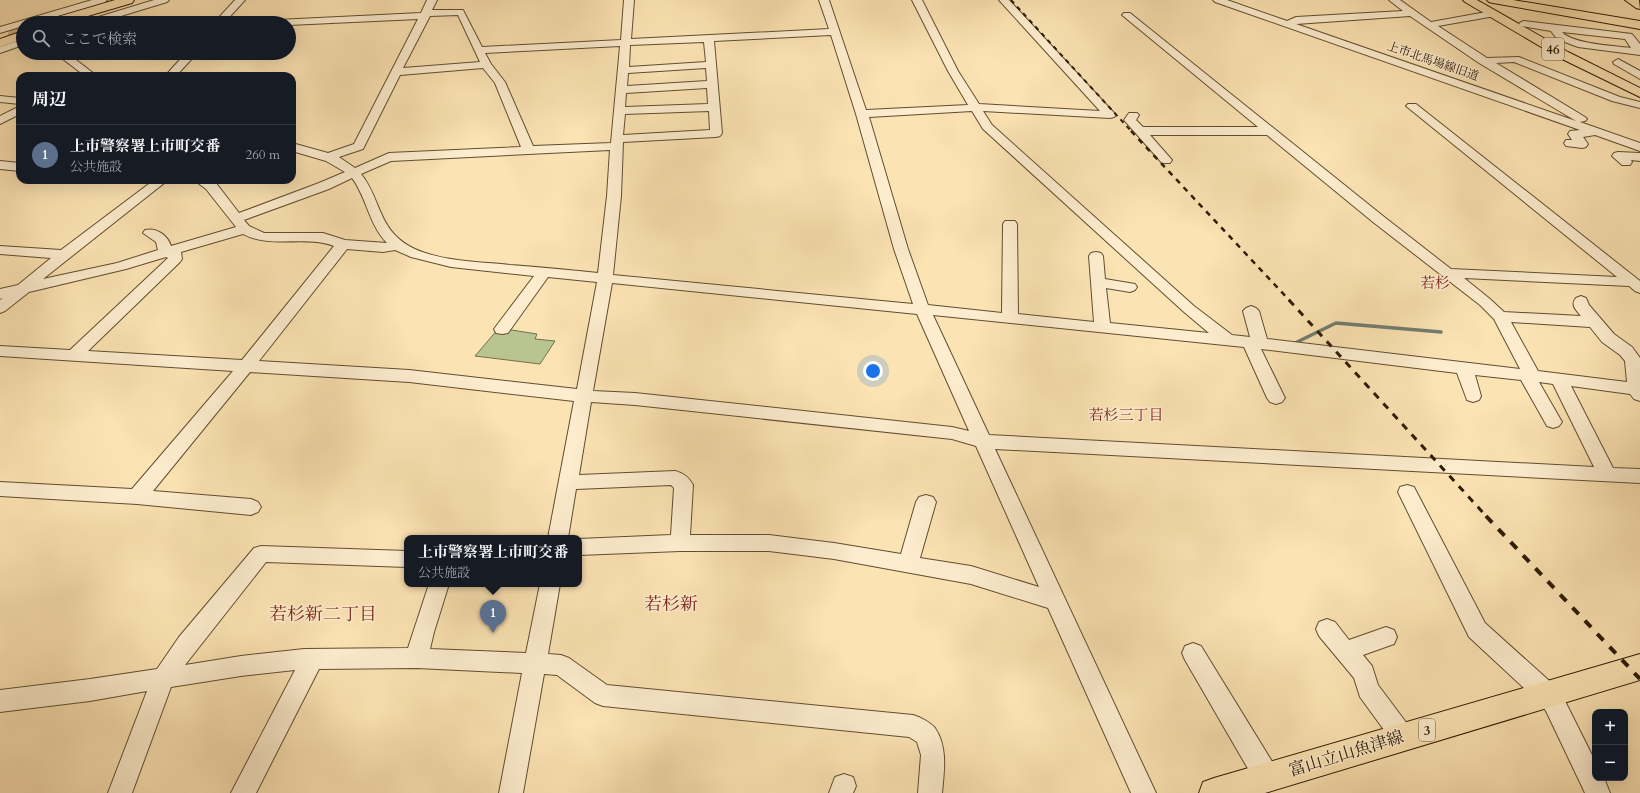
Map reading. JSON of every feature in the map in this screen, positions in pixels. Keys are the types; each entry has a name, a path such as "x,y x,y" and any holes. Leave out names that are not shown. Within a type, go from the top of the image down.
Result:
{"highway":[{"path":"74,16 128,0"},
{"path":"87,16 141,0"},
{"path":"2,31 16,31"},
{"path":"0,43 16,38"}],"main road":[{"name":"46","path":"1469,0 1564,55 1640,93"},
{"path":"1493,0 1640,25"},
{"path":"1631,0 1640,6"},
{"name":"富山立山魚津線","path":"1214,793 1640,666"}],"street":[{"path":"47,16 102,0"},
{"path":"111,16 164,0"},
{"path":"225,16 240,0"},
{"path":"328,156 359,146 426,15 432,0"},
{"path":"559,535 605,280 614,196 629,0"},
{"path":"824,0 862,114 901,249 922,309 1144,793"},
{"path":"917,0 931,26 930,27 933,33 974,107 987,127 1189,309 1228,339"},
{"path":"862,114 974,107 1110,115 1004,0"},
{"path":"1394,0 1483,61 1640,156"},
{"path":"1220,1 1247,1"},
{"name":"上市北馬場線旧道","path":"1220,1 1640,147"},
{"path":"35,16 56,3"},
{"path":"296,22 460,12 486,65 500,82 528,150"},
{"path":"1444,12 1463,20"},
{"path":"1288,24 1302,19 1411,13"},
{"path":"1429,25 1492,14"},
{"path":"1127,15 1268,131 1485,302 1500,317 1553,422"},
{"path":"1554,28 1561,37 1582,45 1639,52 1638,43 1628,36 1621,22"},
{"path":"1524,24 1628,36"},
{"path":"2,31 16,26"},
{"path":"479,50 626,47 709,43 835,32"},
{"path":"0,294 121,266 170,252 240,224 389,157 552,150 617,142 716,134 709,43"},
{"path":"0,50 16,44"},
{"path":"1483,61 1515,59 1624,106 1640,105"},
{"path":"69,60 84,72"},
{"path":"174,72 185,60"},
{"path":"1618,62 1640,76"},
{"path":"396,72 486,65"},
{"path":"623,70 710,65"},
{"path":"622,90 712,84"},
{"path":"0,99 16,101"},
{"path":"1412,106 1636,285"},
{"path":"620,112 714,107"},
{"path":"0,121 16,111"},
{"path":"1133,115 1130,120 1166,160"},
{"path":"1140,131 1268,131"},
{"path":"1570,142 1582,144 1574,134 1609,136"},
{"path":"296,148 328,156 344,165 361,182 385,234 397,245 410,252 451,263 605,280 1010,317 1228,339 1529,375 1639,391 1633,360 1626,351 1608,338 1581,306 1581,301"},
{"path":"1626,162 1618,156 1640,156"},
{"path":"0,165 16,167"},
{"path":"0,308 64,255 157,184"},
{"path":"207,184 211,186 240,224 253,234 264,237 324,237 343,244 384,248 397,245"},
{"path":"1010,224 1010,317"},
{"path":"73,356 175,259 162,240 150,233"},
{"path":"137,497 246,366 343,244"},
{"path":"0,250 64,255"},
{"path":"1096,256 1102,326"},
{"path":"502,329 544,273"},
{"path":"1447,273 1636,285"},
{"path":"1098,283 1130,287"},
{"path":"1251,311 1255,342 1276,398"},
{"path":"1500,317 1594,322"},
{"path":"0,351 409,376 584,396 635,399 952,433 984,442 1011,442 1640,476"},
{"path":"1464,367 1474,396"},
{"path":"1559,379 1607,474"},
{"path":"569,482 675,478 684,484 680,543"},
{"path":"0,489 137,497 251,506"},
{"path":"1407,492 1477,630 1547,694 1554,703 1598,793"},
{"path":"908,563 926,502"},
{"path":"582,547 680,543 769,543 834,551 971,575 1056,601"},
{"path":"120,793 164,677 187,644 261,554 404,559"},
{"path":"417,658 423,632 438,587"},
{"path":"511,793 549,587"},
{"path":"1327,629 1364,673 1368,690 1403,737"},
{"path":"1345,651 1386,637"},
{"path":"1193,653 1267,777"},
{"path":"0,701 90,690 164,677 242,666 313,659 417,658 561,665 603,695 913,726 926,735 933,754 930,793"},
{"path":"243,793 313,659"}],"green space":[{"path":"499,328 537,334 535,339 555,341 540,364 475,356"}],"waterway":[{"path":"1293,344 1336,323 1441,332"}],"tunnel":[{"path":"9,31 16,34"}],"railway":[{"path":"1011,0 1132,132"},
{"path":"1131,131 1290,301"},
{"path":"1289,300 1487,517"},
{"path":"1486,516 1640,679"}],"place":[{"name":"上市警察署上市町交番","path":"493,633"}],"district":[{"name":"若杉","path":"1435,283"},
{"name":"若杉三丁目","path":"1126,415"},
{"name":"若杉新","path":"671,604"},
{"name":"若杉新二丁目","path":"323,614"}]}
